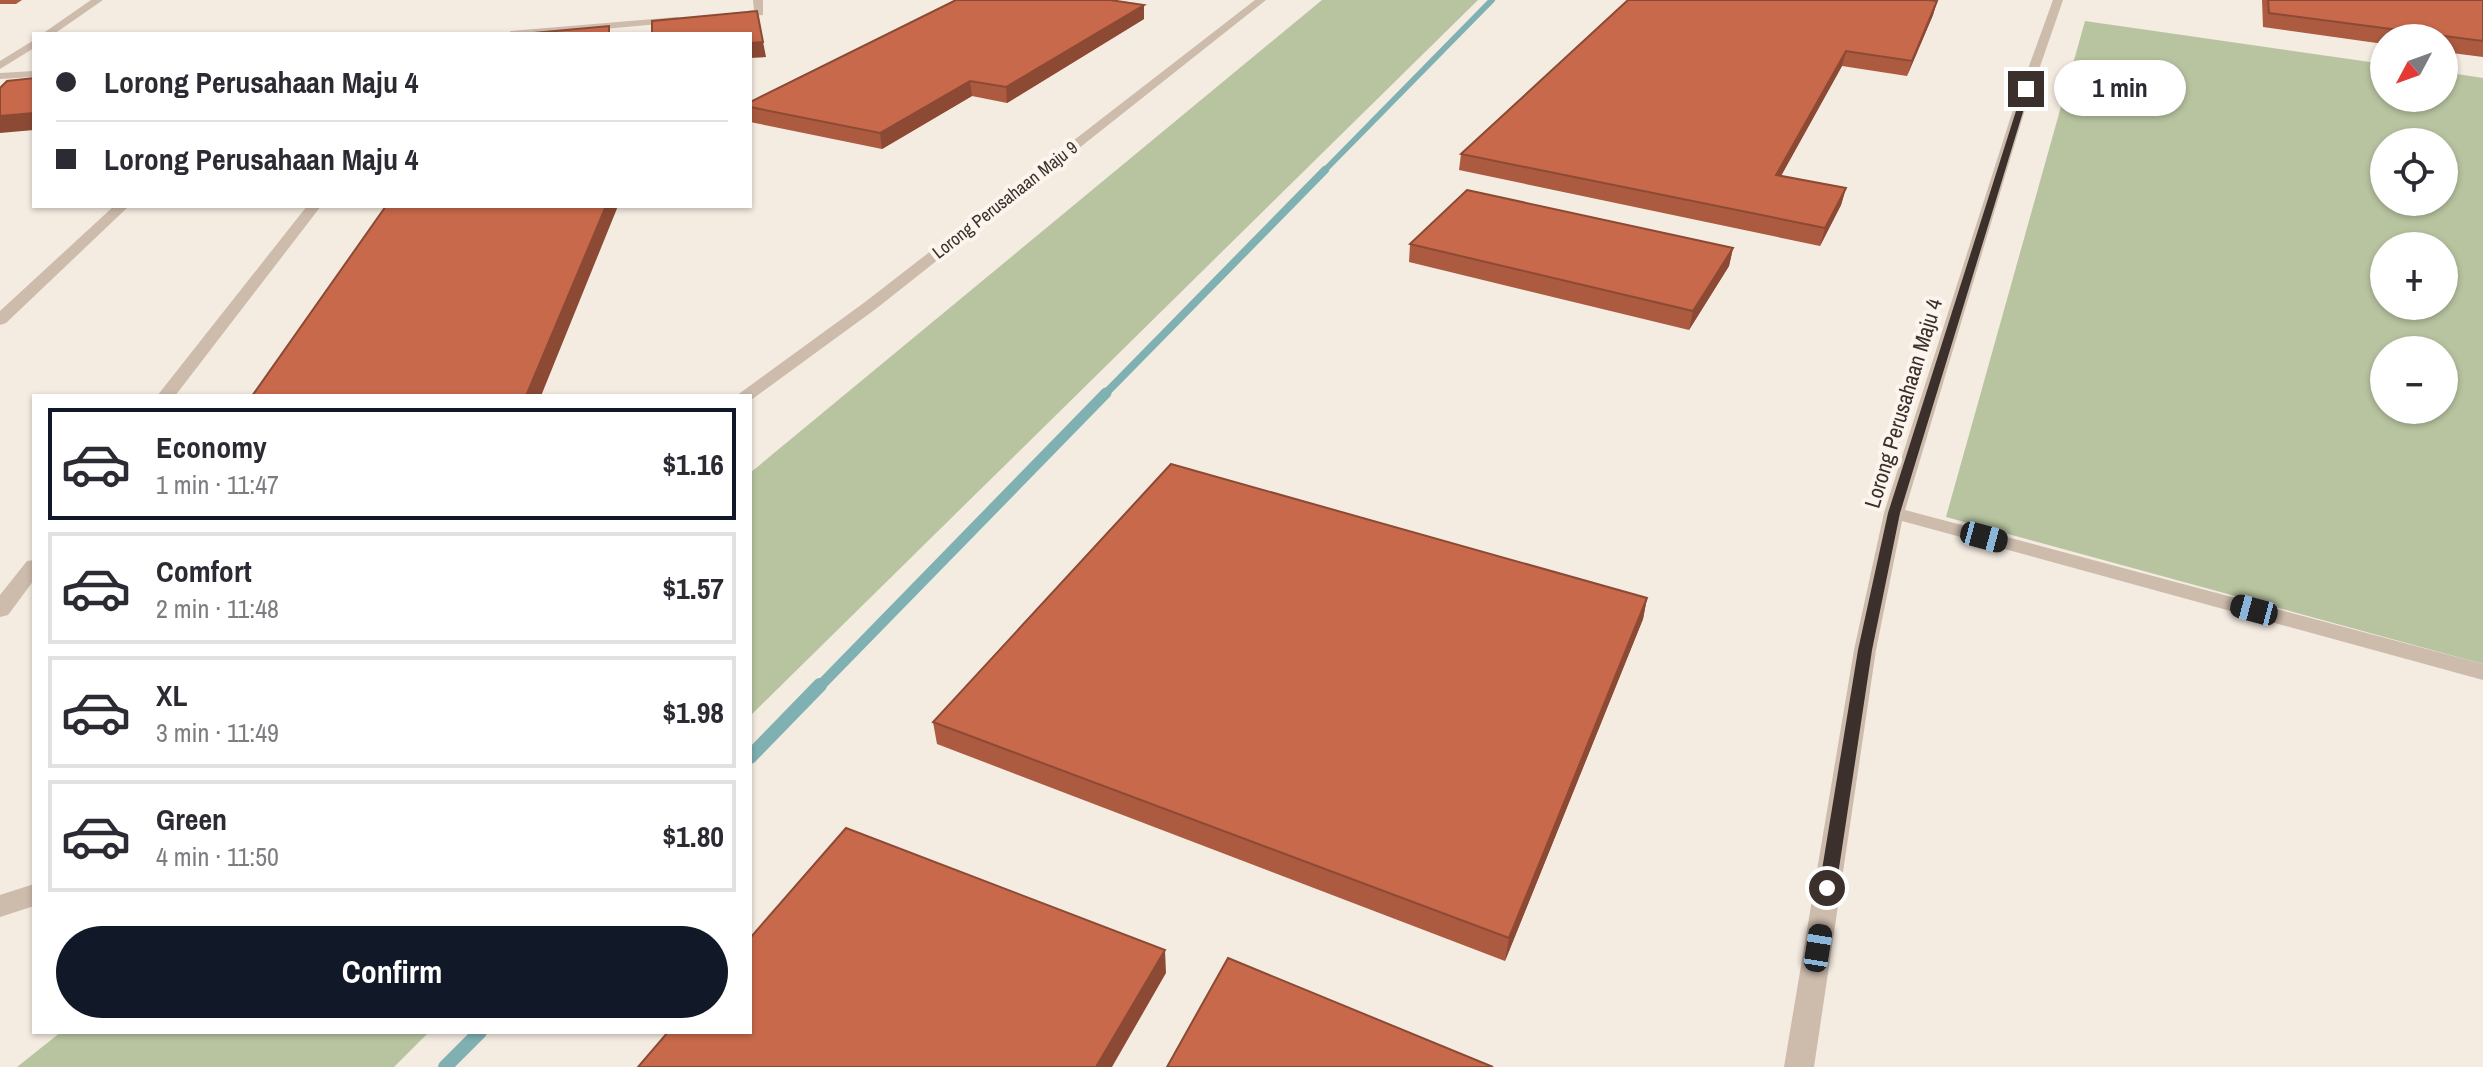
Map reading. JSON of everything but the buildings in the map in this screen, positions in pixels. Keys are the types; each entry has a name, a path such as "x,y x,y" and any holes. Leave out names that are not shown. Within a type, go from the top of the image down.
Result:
{"street":[{"path":"50,32 98,0"},
{"path":"716,17 759,13 758,0"},
{"name":"Lorong Perusahaan Maju 9","path":"748,394 871,305 1261,0"},
{"name":"Lorong Perusahaan Maju 4","path":"1799,1067 1865,650 1894,513 2018,113 2058,0"},
{"path":"535,32 688,19"},
{"path":"0,66 32,44"},
{"path":"0,76 32,74"},
{"path":"0,320 120,208"},
{"path":"168,394 312,208"},
{"path":"1894,513 2483,672"},
{"path":"0,610 32,569"},
{"path":"0,906 32,896"}],"green space":[{"path":"1322,0 1478,0 752,714 752,471"},
{"path":"2085,21 2370,62 2370,112 2458,112 2458,74 2483,78 2483,664 1946,517"},
{"path":"58,1034 427,1034 394,1067 17,1067"}],"waterway":[{"path":"1323,172 1492,0"},
{"path":"1104,395 1325,170"},
{"path":"819,687 1106,393"},
{"path":"752,755 820,685"},
{"path":"445,1067 478,1034"}],"route":[{"path":"1827,888 1865,650 1894,513 2026,89"}]}
